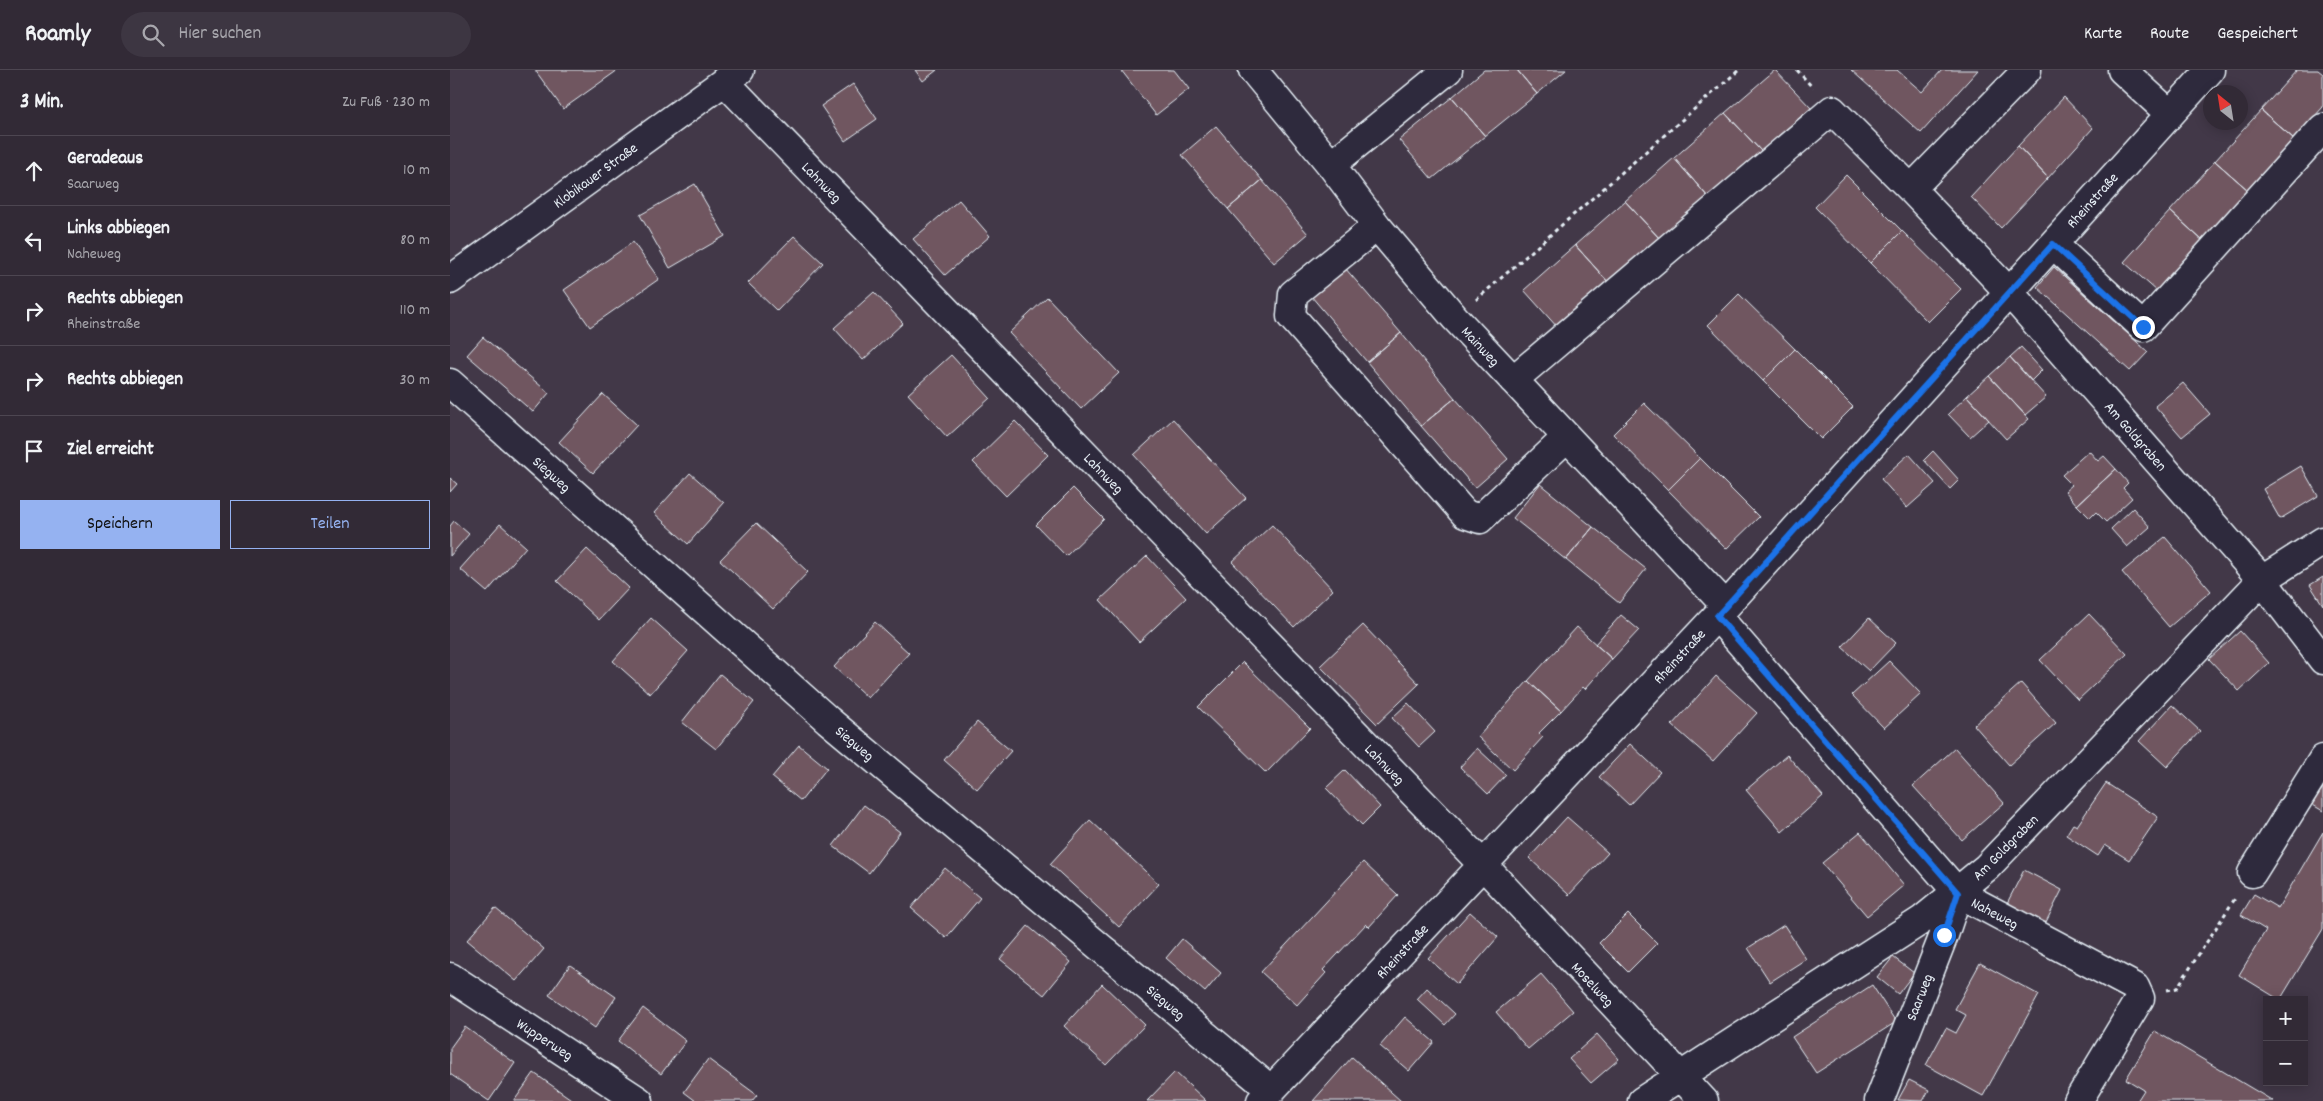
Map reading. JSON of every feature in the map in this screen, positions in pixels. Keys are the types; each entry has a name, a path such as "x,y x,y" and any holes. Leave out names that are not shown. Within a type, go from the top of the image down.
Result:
{"street":[{"name":"Mainweg","path":"1253,70 1331,165 1377,226 1455,318 1567,437 1721,611"},
{"path":"1331,165 1448,70"},
{"path":"1911,189 2027,70"},
{"path":"2122,70 2170,114"},
{"name":"Rheinstraße","path":"1266,1096 1721,611 2210,70"},
{"name":"Klobikauer Straße","path":"450,280 732,76"},
{"name":"Lahnweg","path":"732,76 1483,865"},
{"name":"Am Goldgraben","path":"1513,380 1832,110 2010,292 2262,580"},
{"path":"2053,244 2143,327 2323,128"},
{"path":"1377,226 1293,294 1291,316 1465,514 1480,519 1567,437"},
{"name":"Siegweg","path":"450,383 828,720 1266,1096"},
{"name":"Am Goldgraben","path":"1642,1101 1922,920 1958,893 1987,868 2262,580 2323,541"},
{"path":"2262,580 2323,660"},
{"name":"Naheweg","path":"1721,611 1958,893 2134,987 2140,998"},
{"path":"2252,873 2323,759"},
{"name":"Moselweg","path":"1483,865 1680,1078 1704,1101"},
{"name":"Saarweg","path":"1878,1101 1944,935 1958,893"},
{"name":"Wupperweg","path":"450,977 639,1101"},
{"path":"2078,1101 2140,998"}],"path":[{"path":"1455,318 1739,70"},
{"path":"2140,998 2177,988 2252,873"}],"building":[{"path":"535,70 618,70 563,109"},
{"path":"915,70 937,70 923,81"},
{"path":"1121,70 1174,70 1189,89 1156,115"},
{"path":"1484,70 1517,70 1537,94 1485,136 1452,97"},
{"path":"1517,70 1566,70 1537,94"},
{"path":"1775,70 1811,108 1761,151 1725,113"},
{"path":"1851,70 1897,70 1922,92 1942,70 1978,70 1921,133"},
{"path":"2297,70 2318,70 2323,74 2323,107 2294,139 2261,110"},
{"path":"853,84 877,119 845,141 821,106"},
{"path":"1452,97 1485,136 1432,179 1399,140"},
{"path":"2064,97 2093,128 2048,178 2018,146"},
{"path":"2261,110 2294,139 2248,190 2215,161 2243,130 2248,130 2248,124"},
{"path":"1725,113 1761,151 1708,197 1674,158"},
{"path":"1216,126 1262,180 1228,209 1182,155"},
{"path":"2018,146 2048,178 2001,228 1971,197"},
{"path":"1674,158 1708,197 1660,239 1625,201"},
{"path":"2215,161 2248,190 2203,241 2170,211"},
{"path":"1846,175 1902,231 1870,263 1815,207"},
{"path":"1262,180 1308,234 1274,263 1228,209"},
{"path":"695,184 725,236 670,268 640,215"},
{"path":"959,200 990,236 945,275 913,239"},
{"path":"1625,201 1660,239 1609,283 1575,245"},
{"path":"2170,211 2203,241 2158,292 2124,262"},
{"path":"1902,231 1961,289 1928,322 1870,263"},
{"path":"794,236 823,263 777,311 748,283"},
{"path":"633,242 659,279 590,327 564,290"},
{"path":"1575,245 1609,283 1558,328 1524,290"},
{"path":"2054,267 2148,352 2130,371 2037,287"},
{"path":"1345,268 1401,333 1367,362 1311,296"},
{"path":"874,292 903,323 863,360 834,328"},
{"path":"1739,294 1795,349 1763,381 1708,325"},
{"path":"1047,297 1119,373 1081,409 1009,333"},
{"path":"1401,333 1455,398 1421,426 1367,362"},
{"path":"483,337 549,393 533,412 467,355"},
{"path":"2021,347 2042,370 2031,381 2010,357"},
{"path":"1795,349 1853,407 1821,439 1763,381"},
{"path":"951,355 990,398 947,437 908,394"},
{"path":"2010,357 2046,397 2025,415 1989,376"},
{"path":"1989,376 2029,419 2006,439 1967,396"},
{"path":"2183,383 2210,414 2182,437 2155,406"},
{"path":"603,394 637,425 593,473 559,442"},
{"path":"1967,396 1989,420 1970,437 1948,414"},
{"path":"1455,398 1508,459 1475,488 1421,426"},
{"path":"1644,403 1700,458 1668,490 1613,434"},
{"path":"1173,419 1246,498 1206,534 1134,455"},
{"path":"1015,421 1048,455 1006,496 973,462"},
{"path":"1933,451 1959,480 1950,489 1924,460"},
{"path":"2089,451 2098,461 2104,456 2116,469 2077,505 2065,491 2072,485 2062,475"},
{"path":"1909,454 1935,483 1907,508 1881,479"},
{"path":"1700,458 1759,517 1726,549 1668,490"},
{"path":"2301,466 2318,496 2280,519 2263,489"},
{"path":"2116,469 2128,483 2123,488 2132,498 2106,522 2096,512 2090,518 2077,505"},
{"path":"690,473 724,503 688,544 654,513"},
{"path":"450,478 457,484 450,492"},
{"path":"1540,484 1593,527 1566,560 1513,518"},
{"path":"1073,488 1104,519 1066,556 1036,525"},
{"path":"2133,508 2150,527 2127,547 2111,529"},
{"path":"454,521 469,534 450,556 450,526"},
{"path":"756,523 808,572 773,609 720,560"},
{"path":"500,524 526,547 487,592 460,569"},
{"path":"1272,525 1333,590 1294,627 1232,562"},
{"path":"1593,527 1646,569 1619,603 1566,560"},
{"path":"2165,537 2211,591 2169,627 2122,572"},
{"path":"587,549 629,588 599,620 557,581"},
{"path":"1147,556 1186,598 1139,642 1100,600"},
{"path":"2323,577 2323,605 2310,585"},
{"path":"2089,614 2127,654 2078,700 2040,660"},
{"path":"1621,615 1639,630 1612,659 1595,644"},
{"path":"651,618 688,651 650,694 613,661"},
{"path":"1869,618 1896,643 1869,671 1842,647"},
{"path":"875,622 909,653 868,698 834,667"},
{"path":"1363,625 1419,684 1377,724 1320,666"},
{"path":"1577,627 1612,659 1585,689 1583,687 1561,711 1528,681"},
{"path":"2240,631 2269,663 2239,691 2209,659"},
{"path":"1889,661 1921,694 1884,728 1852,695"},
{"path":"1243,662 1310,728 1266,773 1198,707"},
{"path":"720,674 754,702 716,749 682,722"},
{"path":"1716,676 1757,713 1713,761 1672,725"},
{"path":"1528,681 1561,711 1539,733 1543,737 1513,770 1478,737"},
{"path":"2021,683 2056,723 2009,765 1974,725"},
{"path":"1408,703 1435,732 1419,747 1392,718"},
{"path":"2172,705 2200,731 2167,767 2139,741"},
{"path":"977,722 1011,751 977,789 944,760"},
{"path":"1630,744 1660,772 1629,805 1599,777"},
{"path":"799,745 827,768 801,801 772,777"},
{"path":"1477,748 1506,775 1488,794 1460,767"},
{"path":"1955,748 2004,803 1962,840 1913,786"},
{"path":"1787,755 1823,796 1782,832 1746,790"},
{"path":"1345,770 1380,807 1362,825 1326,788"},
{"path":"2323,782 2323,811 2306,801"},
{"path":"2106,783 2158,817 2129,860 2105,845 2098,856 2066,835 2073,824 2077,826"},
{"path":"864,805 900,832 869,873 833,846"},
{"path":"1567,817 1608,853 1569,895 1529,858"},
{"path":"1090,820 1159,884 1119,927 1050,864"},
{"path":"1860,832 1904,885 1867,916 1822,863"},
{"path":"2323,832 2323,929 2282,996 2273,996 2239,975 2266,930 2241,915 2254,894 2278,908"},
{"path":"1363,862 1398,895 1369,927 1366,924 1323,970 1326,973 1297,1005 1261,972"},
{"path":"945,868 980,898 946,938 911,908"},
{"path":"2024,870 2062,890 2043,928 2004,909"},
{"path":"495,908 544,949 516,981 467,940"},
{"path":"1470,912 1498,937 1457,984 1428,958"},
{"path":"1628,914 1657,943 1628,972 1599,943"},
{"path":"1784,925 1806,959 1770,982 1748,948"},
{"path":"1028,926 1071,962 1044,995 1000,959"},
{"path":"1182,939 1221,973 1205,992 1166,958"},
{"path":"1893,957 1914,973 1898,994 1877,977"},
{"path":"1980,963 2039,995 1983,1096 1926,1065 1946,1028 1956,1033 1966,1015 1955,1009"},
{"path":"570,965 616,997 595,1028 549,995"},
{"path":"1541,974 1573,1011 1528,1049 1496,1012"},
{"path":"1102,984 1145,1025 1106,1065 1064,1026"},
{"path":"1872,985 1896,1022 1816,1073 1792,1037"},
{"path":"1427,988 1455,1014 1445,1025 1417,999"},
{"path":"643,1008 686,1041 661,1074 618,1041"},
{"path":"1405,1017 1434,1042 1409,1071 1380,1046"},
{"path":"465,1027 515,1063 489,1101 450,1074 450,1048"},
{"path":"2155,1031 2273,1101 2137,1101 2144,1090 2126,1079"},
{"path":"1597,1034 1619,1059 1591,1083 1569,1059"},
{"path":"1352,1057 1401,1101 1313,1101"},
{"path":"708,1059 757,1095 752,1101 696,1101 684,1092"},
{"path":"1175,1072 1206,1101 1147,1101"},
{"path":"534,1073 574,1101 514,1101"},
{"path":"1909,1080 1929,1090 1923,1101 1898,1100"}],"route":[{"path":"1944,935 1958,893 1717,616 2053,244 2143,327"}]}
